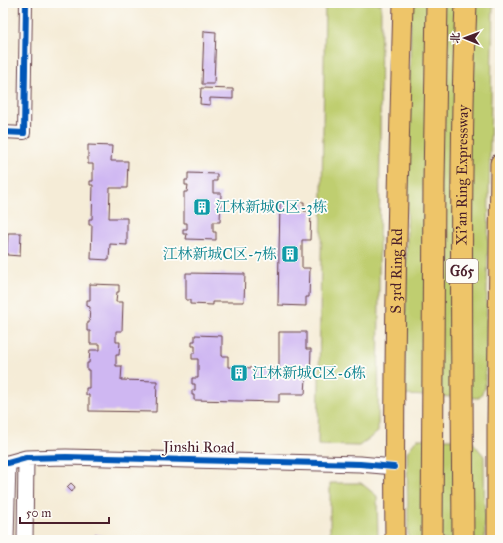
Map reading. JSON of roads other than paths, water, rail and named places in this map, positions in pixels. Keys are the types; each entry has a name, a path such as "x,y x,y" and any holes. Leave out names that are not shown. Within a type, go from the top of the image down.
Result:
{"highway":[{"name":"S 3rd Ring Rd","path":"396,540 394,467 403,3"},
{"name":"Xi'an Ring Expressway","path":"432,540 434,182 437,3"},
{"name":"Xi'an Ring Expressway","path":"464,540 462,338 463,78 466,3"},
{"path":"497,540 500,163"}],"street":[{"path":"3,132 24,133 26,3"},
{"name":"Jinshi Road","path":"6,463 26,458 88,457 360,464 394,467"},
{"path":"25,540 26,458"},
{"path":"6,463 6,540"}],"place":[{"name":"江林新城C区-3栋","path":"202,207"},
{"name":"江林新城C区-7栋","path":"290,254"},
{"name":"江林新城C区-6栋","path":"239,373"}]}
